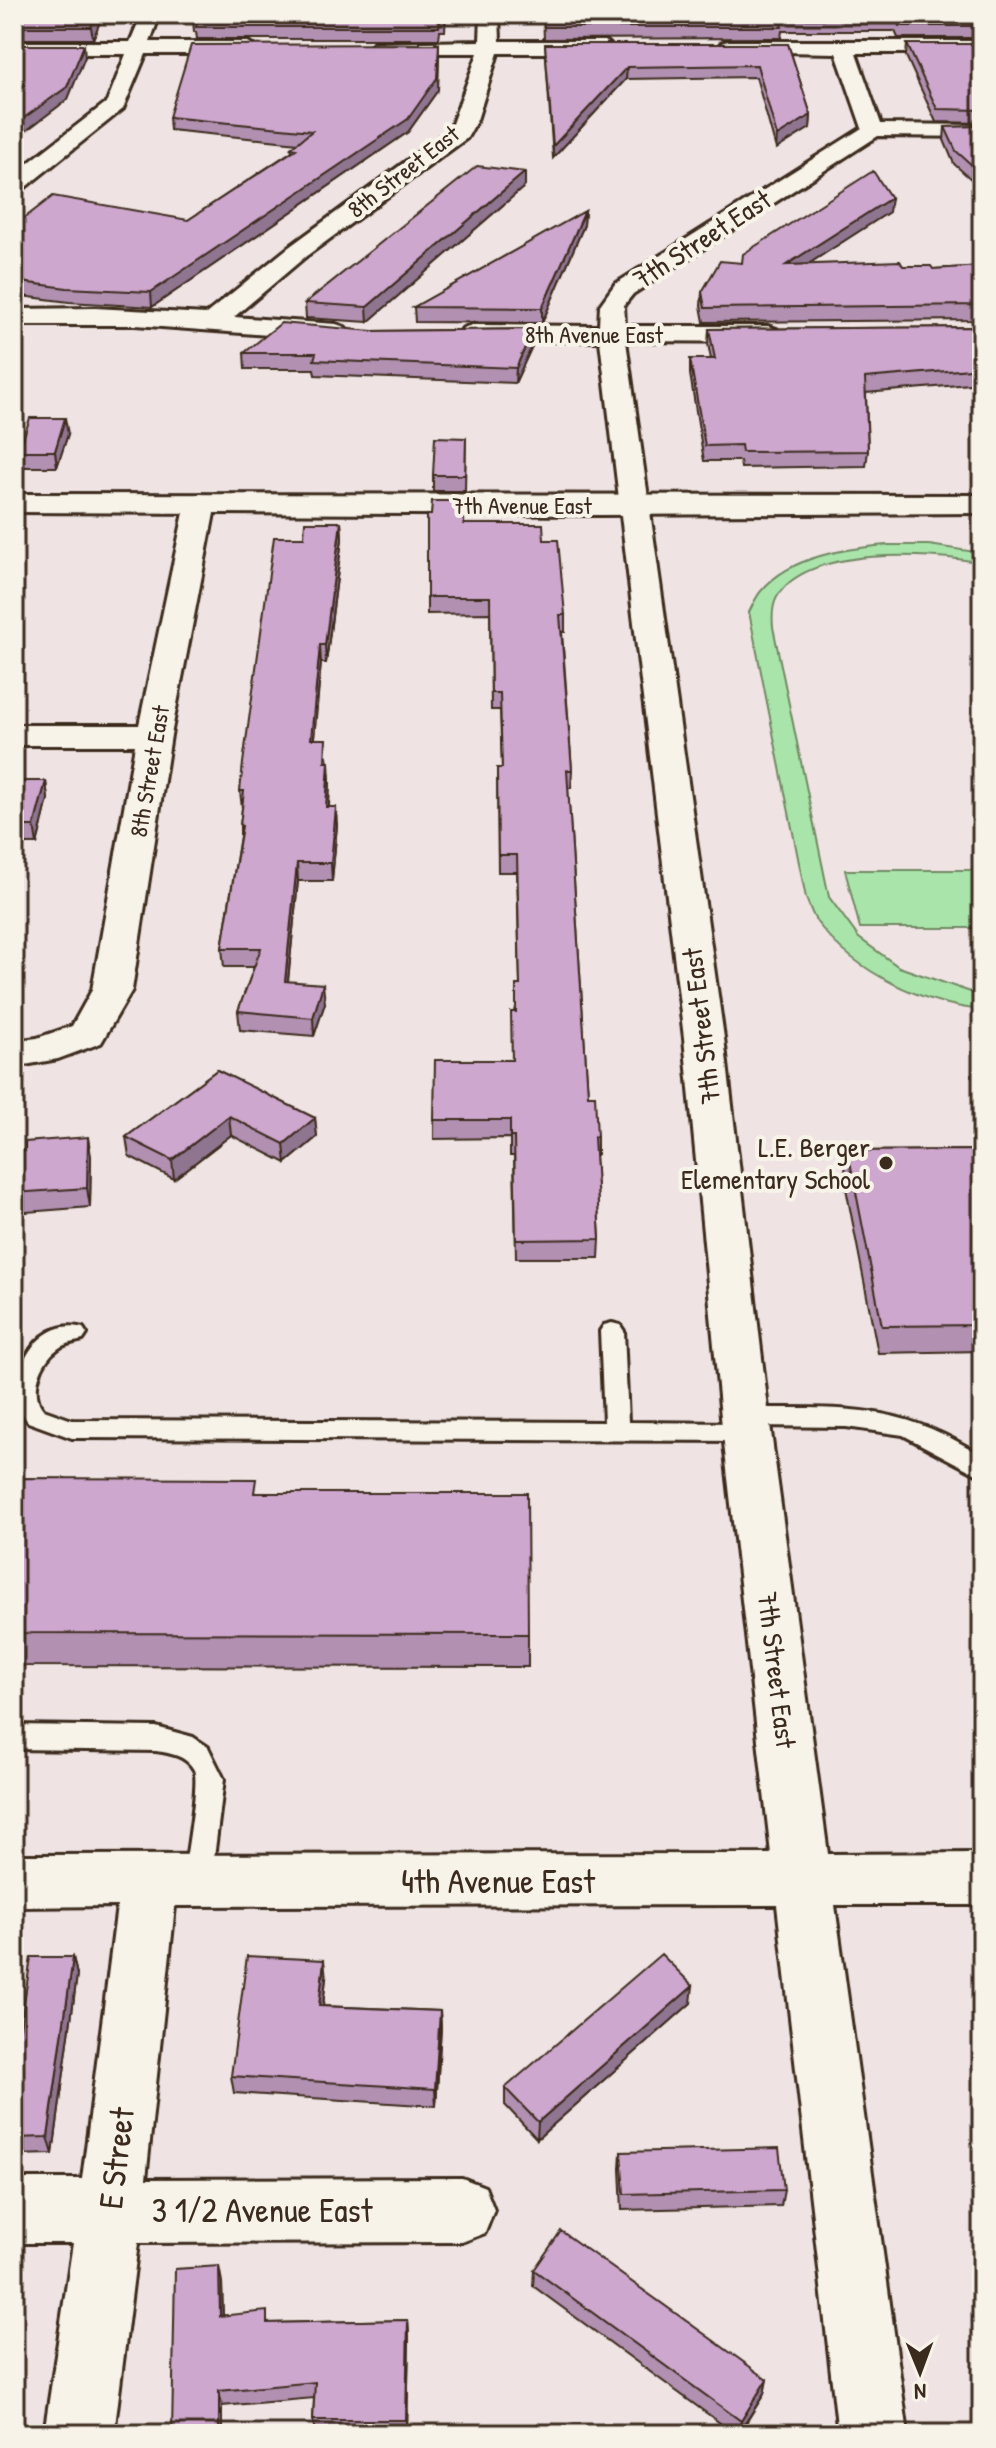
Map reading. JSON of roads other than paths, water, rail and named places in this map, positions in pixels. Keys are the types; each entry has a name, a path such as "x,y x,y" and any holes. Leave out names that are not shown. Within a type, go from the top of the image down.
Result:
{"street":[{"path":"14,185 116,105 151,14"},
{"name":"8th Street East","path":"215,320 297,252 459,133 490,47 490,14"},
{"path":"14,48 276,47"},
{"path":"352,47 629,47"},
{"path":"705,47 982,47"},
{"path":"844,47 873,130 982,131"},
{"name":"7th Street East","path":"873,130 624,289 612,305 612,334 633,506 704,1038 746,1425 873,2434"},
{"path":"14,317 75,313 215,320 355,333"},
{"name":"8th Avenue East","path":"446,333 801,334"},
{"name":"7th Avenue East","path":"14,503 982,504"},
{"name":"8th Street East","path":"14,1054 44,1050 87,1034 112,990 154,735 201,503"},
{"path":"14,735 154,735"},
{"name":"4th Avenue East","path":"14,1881 982,1879"},
{"name":"E Street","path":"79,2434 110,2210 173,1881"},
{"name":"3 1/2 Avenue East","path":"14,2211 462,2210"}],"lane":[{"path":"612,1331 616,1431"},
{"path":"75,1334 53,1339 40,1350 30,1367 26,1399 31,1411 44,1422 72,1429 616,1431 871,1421 906,1427 932,1437 982,1468"},
{"path":"14,1737 156,1739 171,1741 200,1754 208,1765 210,1779 173,1881"}],"place":[{"name":"L.E. Berger Elementary School","path":"886,1163"}]}
